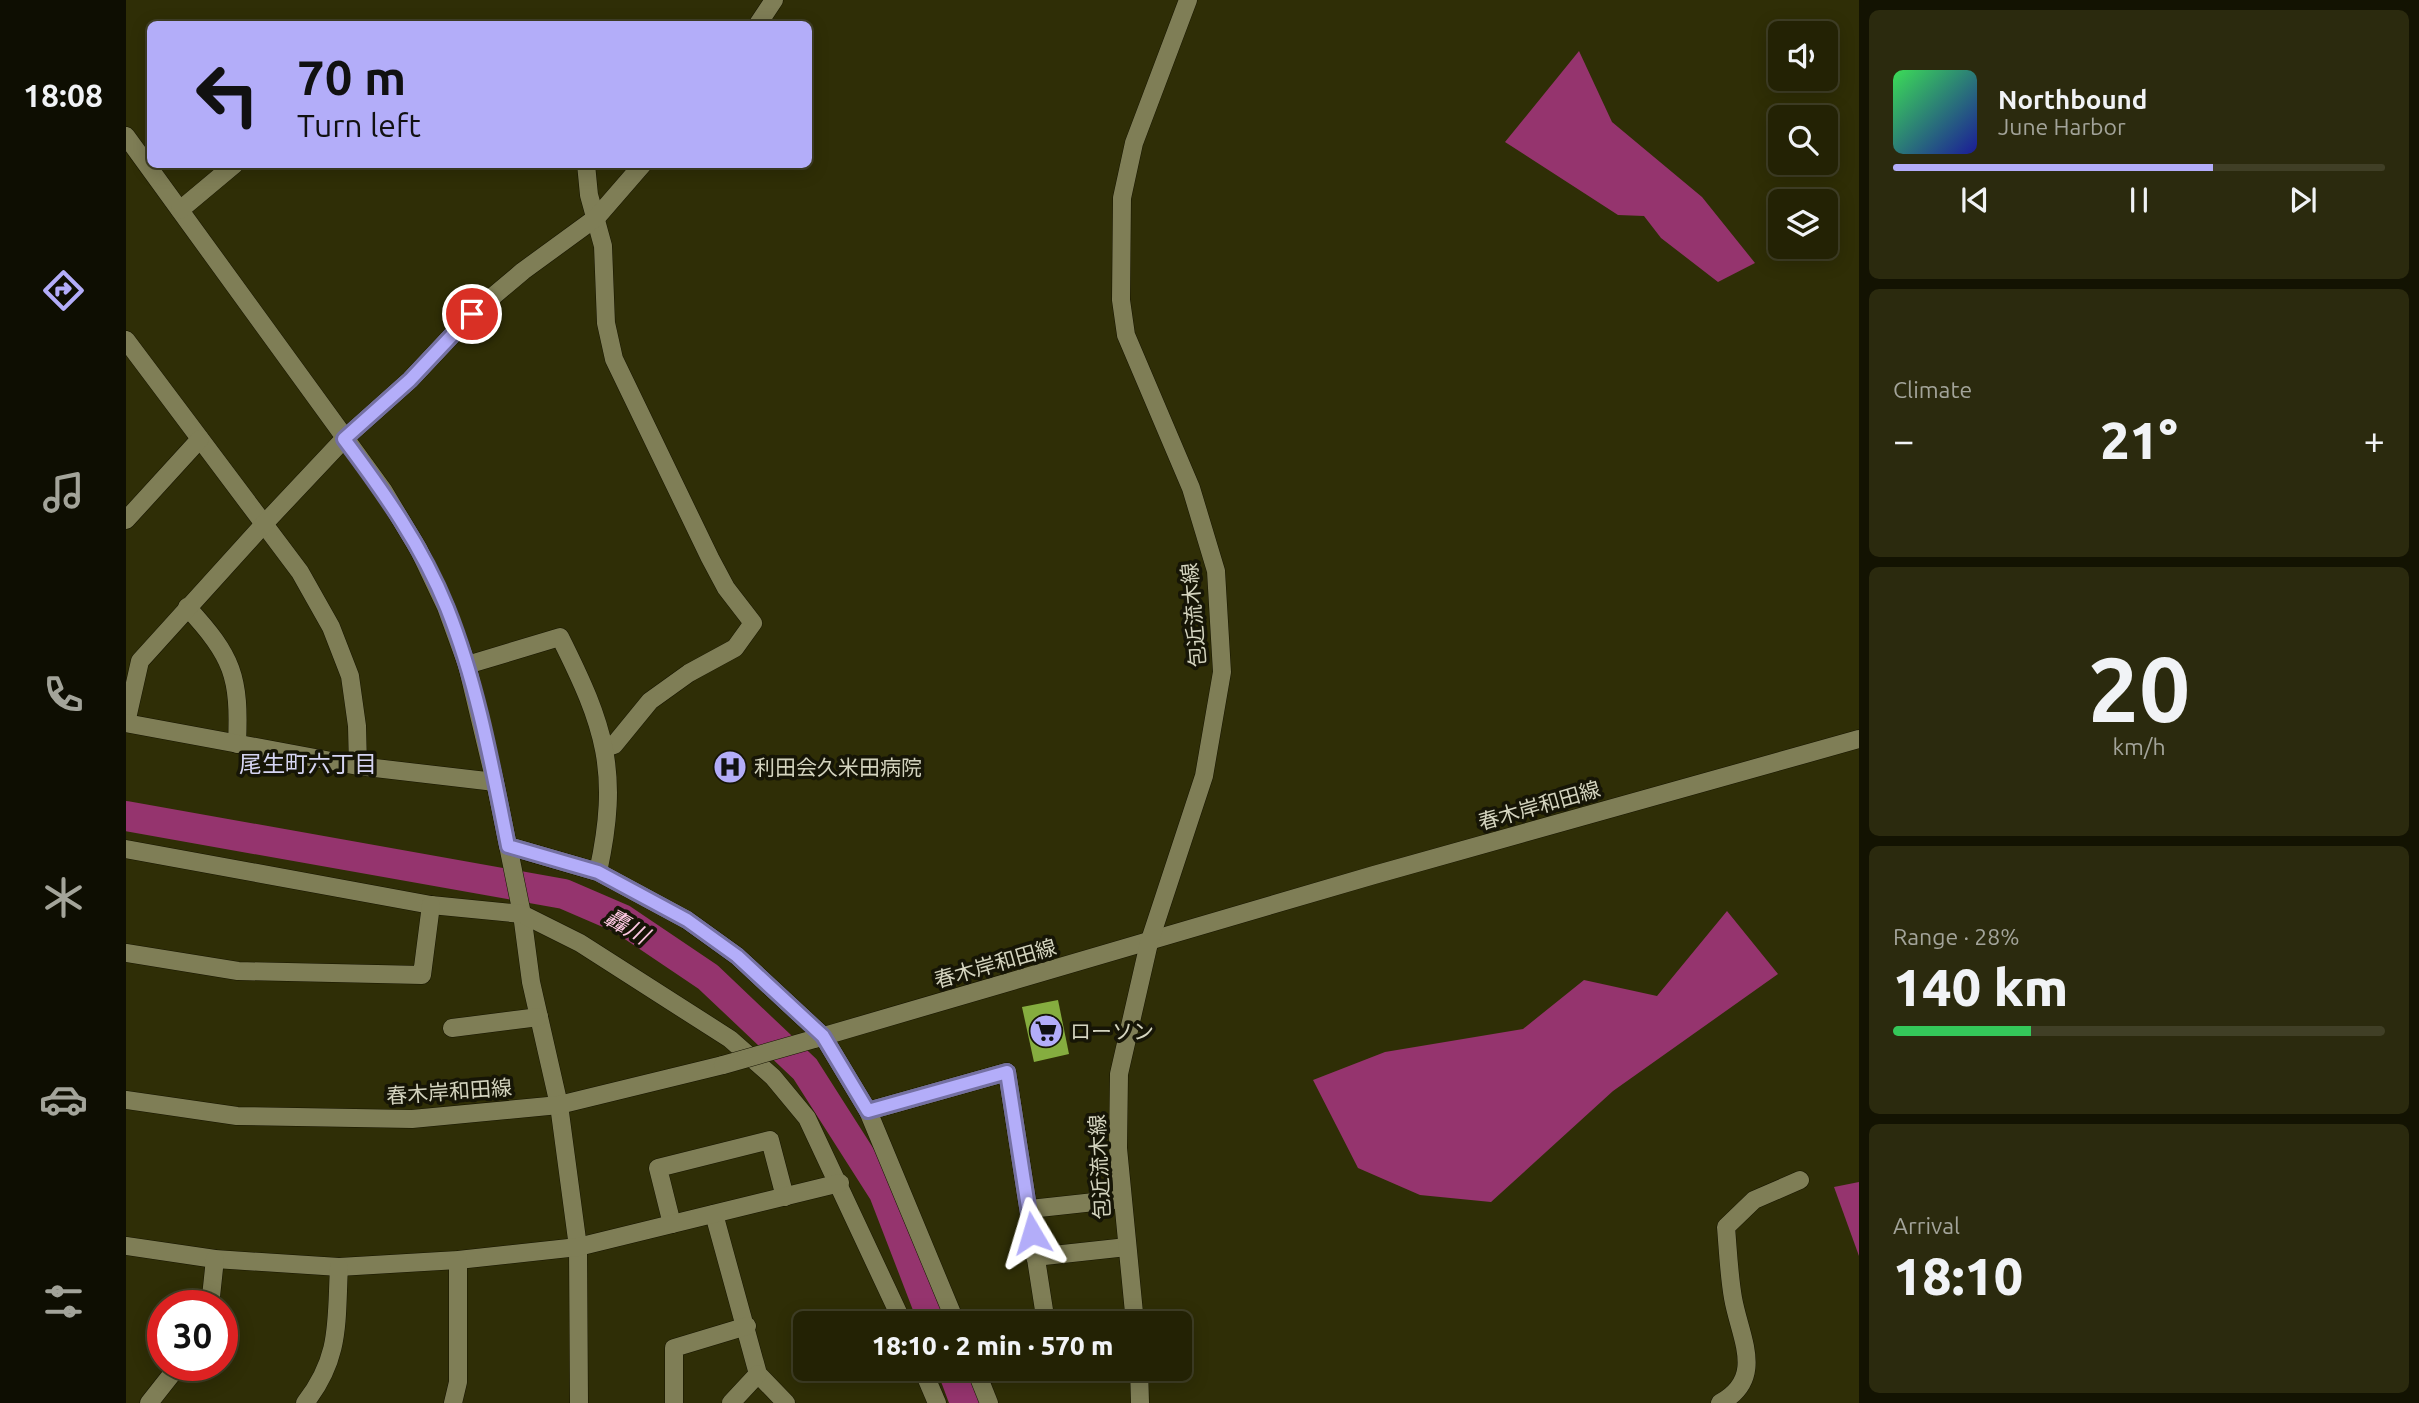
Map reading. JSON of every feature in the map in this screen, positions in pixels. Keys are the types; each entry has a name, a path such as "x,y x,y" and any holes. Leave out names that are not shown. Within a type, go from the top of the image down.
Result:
{"street":[{"path":"760,21 774,0"},
{"name":"包近流木線","path":"1134,1311 1118,1148 1119,1074 1149,943 1204,776 1222,672 1216,570 1191,488 1126,334 1121,300 1122,198 1134,143 1188,0"},
{"path":"126,136 132,158 180,210 383,490 419,550 446,607 467,666 495,782 539,1017 559,1105 578,1247 579,1403"},
{"path":"180,210 230,168"},
{"path":"586,168 589,195 603,246 606,323 614,359 710,558 726,587 753,623 735,648 689,673 650,701 614,745 606,748"},
{"path":"495,782 358,766 126,723 140,661 187,607 344,439 410,380 472,314 523,271 597,217 640,168"},
{"path":"128,347 300,572 331,627 350,676 357,726 358,766"},
{"path":"126,520 200,439"},
{"path":"187,607 214,637 231,664 239,701 237,744"},
{"path":"467,666 560,636 583,683 606,748 606,836 598,872"},
{"name":"春木岸和田線","path":"126,1100 237,1116 412,1119 559,1105 723,1065 1387,872 1859,739"},
{"path":"508,846 598,872 687,920 737,956 818,1038 868,1111 951,1311"},
{"path":"126,849 431,905 521,910 580,943 730,1039 772,1077 807,1118 840,1183 898,1311"},
{"path":"126,953 238,971 422,975 431,905"},
{"path":"452,1028 539,1017"},
{"path":"868,1111 1007,1072 1044,1311"},
{"path":"672,1224 658,1168 770,1140 785,1197"},
{"path":"1720,1403 1735,1395 1745,1380 1748,1357 1733,1298 1726,1227 1754,1200 1800,1180"},
{"path":"126,1246 215,1259 338,1267 458,1260 578,1247 840,1183"},
{"path":"1030,1209 1122,1199"},
{"path":"715,1214 758,1374 786,1403"},
{"path":"1035,1257 1127,1247"},
{"path":"212,1290 215,1259"},
{"path":"453,1403 458,1382 458,1260"},
{"path":"305,1403 321,1382 334,1352 338,1267"},
{"path":"674,1403 674,1348 747,1326"},
{"path":"731,1403 758,1374"},
{"path":"149,1403 166,1381"},
{"path":"928,1381 937,1403"},
{"path":"980,1381 989,1403"},
{"path":"1139,1381 1140,1403"}],"shaded area":[{"path":"1579,51 1612,122 1702,197 1755,263 1718,282 1661,238 1644,216 1618,215 1505,142"},
{"path":"1727,911 1778,974 1613,1091 1491,1202 1420,1195 1358,1168 1313,1080 1385,1052 1523,1029 1584,980 1657,996"},
{"path":"1859,1182 1859,1256 1834,1187"}],"building":[{"name":"ローソン","path":"1058,1000 1069,1054 1034,1062 1022,1007"}],"waterway":[{"name":"轟川","path":"126,816 564,894 622,919 708,977 805,1069 884,1193 929,1311"},
{"name":"轟川","path":"957,1381 965,1403"}],"place":[{"name":"利田会久米田病院","path":"730,767"},
{"name":"ローソン","path":"1046,1031"}],"district":[{"name":"尾生町六丁目","path":"308,763"}],"route":[{"path":"472,314 410,380 344,439 383,490 419,550 446,607 467,666 508,846 550,861 598,872 687,920 737,956 823,1036 868,1111 1007,1072 1032,1233"}]}
